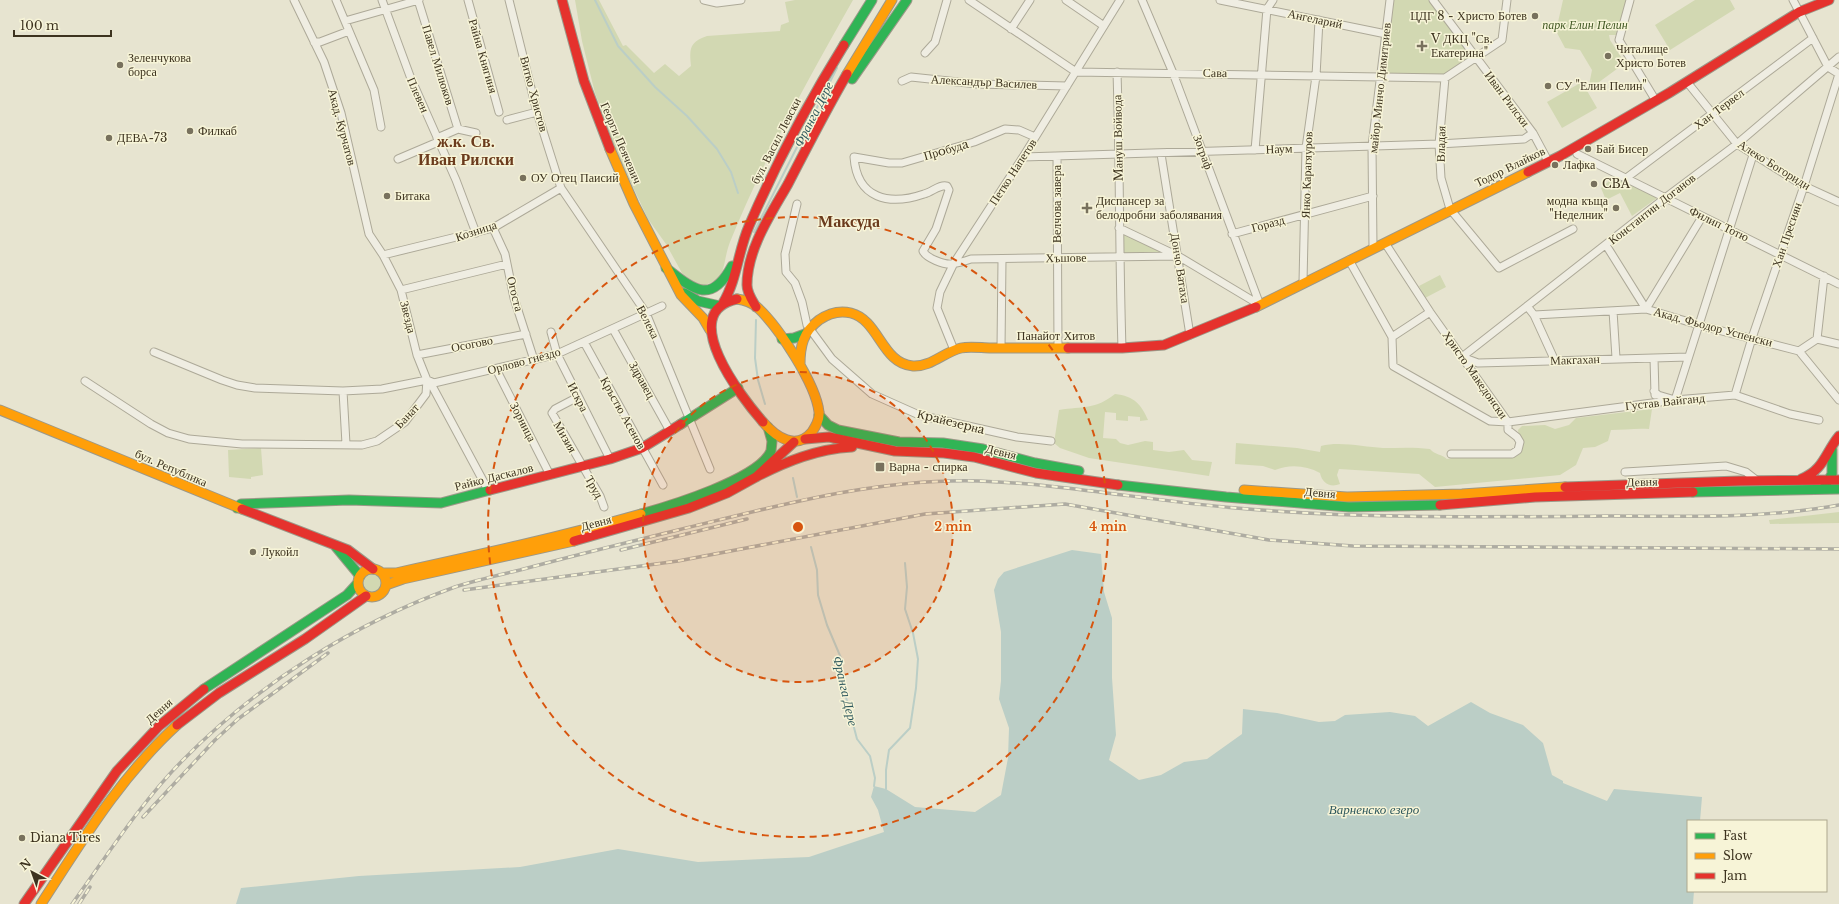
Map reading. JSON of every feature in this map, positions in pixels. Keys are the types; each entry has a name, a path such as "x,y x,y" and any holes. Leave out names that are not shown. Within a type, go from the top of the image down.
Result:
{"main road":[{"name":"Георги Пеячевич","path":"562,0 593,109 639,216 677,287 690,306 703,318 710,330 717,351 738,388 768,427"},
{"path":"850,34 867,0"},
{"name":"бул. Васил Левски","path":"710,330 711,320 731,290 741,246 764,191 801,117 872,0"},
{"path":"804,439 812,432 819,415 814,395 800,367 782,339 756,307 748,289 750,271 767,223 818,124 892,0"},
{"path":"818,124 875,49 908,0"},
{"name":"Тодор Влайков","path":"1190,335 1260,305 1303,282 1548,161 1656,101 1800,12 1829,0"},
{"path":"666,268 692,288 702,291 711,290 725,280 741,246"},
{"name":"Георги Пеячевич","path":"677,287 693,299 721,304"},
{"path":"721,304 737,299 747,301 756,307"},
{"name":"Панайот Хитов","path":"808,331 817,322 832,313 844,311 852,312 860,315 866,321 898,361 912,366 925,365 954,350 970,347 1122,348 1164,345 1190,335"},
{"path":"782,339 794,338 808,331"},
{"path":"800,367 800,349 808,331"},
{"name":"Райко Даскалов","path":"238,508 241,504 349,500 441,503 582,467 642,448 738,388"},
{"name":"бул. Република","path":"0,410 238,508 352,552 372,569"},
{"name":"Девня","path":"819,415 828,425 862,435 899,442 943,444 976,448 1049,466 1116,477 1220,488 1347,497 1462,494 1536,488 1796,480 1832,481"},
{"path":"768,427 780,438 794,442"},
{"name":"Девня","path":"383,574 396,573 586,530 701,495 742,477 770,455 772,446 768,427"},
{"path":"1839,436 1832,448 1829,459 1832,481 1839,489"},
{"name":"Девня","path":"386,585 403,579 586,538 667,516 714,498 756,477 794,442 804,439 829,437 883,449 974,457 1036,474 1226,497 1349,507 1463,504 1507,499 1739,490 1839,489"},
{"path":"756,477 785,462 823,449 845,447 883,449"},
{"path":"1829,459 1839,469"},
{"path":"1796,480 1812,475 1829,459"},
{"path":"1818,490 1832,481"},
{"name":"бул. Република","path":"334,545 359,580"},
{"path":"372,569 383,574 386,585 381,595 371,598 361,593 359,580 363,572 372,569"},
{"name":"Девня","path":"24,904 117,771 159,726 205,688 341,599 359,580"},
{"name":"Девня","path":"41,904 121,787 137,766 176,726 210,699 255,669 300,643 366,596"}],"street":[{"name":"Акад. Курчатов","path":"294,0 324,62 341,113 369,234 383,255"},
{"path":"336,0 374,90 381,127"},
{"name":"Плевен","path":"382,0 410,76 456,180 476,233"},
{"path":"345,21 385,8 419,0"},
{"name":"Павел Милюков","path":"419,0 458,129"},
{"name":"Райна Княгиня","path":"468,0 499,112"},
{"name":"Витко Христов","path":"509,0 537,112 561,188"},
{"path":"704,0 741,0"},
{"path":"925,53 935,42 947,0"},
{"path":"969,0 1076,72"},
{"path":"1011,29 1030,0"},
{"path":"1066,0 1104,26"},
{"name":"Петко Напетов","path":"954,350 937,308 940,292 954,263 1023,157 1120,0"},
{"name":"Зограф","path":"1142,0 1173,73 1232,234 1260,305"},
{"name":"Ангеларий","path":"1220,0 1386,34"},
{"path":"1255,150 1267,9 1273,0"},
{"name":"майор Минчо Димитриев","path":"1374,248 1372,146 1390,0"},
{"name":"Иван Рилски","path":"1433,0 1533,133 1548,161"},
{"path":"1445,78 1502,40 1508,0"},
{"path":"1630,0 1619,40 1656,101"},
{"path":"1793,0 1828,66 1839,74"},
{"name":"Янко Карагяуров","path":"1303,282 1306,214 1306,148 1316,76 1319,20"},
{"path":"314,42 320,42 349,31"},
{"name":"Хан Тервел","path":"1625,179 1813,38"},
{"name":"Константин Доганов","path":"1462,357 1665,198 1737,144 1839,58"},
{"name":"Сава","path":"1076,72 1445,78"},
{"name":"Mануш Войвода","path":"1117,72 1120,155 1119,258 1122,348"},
{"name":"Хан Пресиян","path":"1735,395 1752,338 1804,186 1839,74"},
{"name":"Александър Василев","path":"902,81 911,77 977,84 1067,86"},
{"name":"Владая","path":"1445,78 1439,144 1441,178 1450,209"},
{"name":"Алеко Богориди","path":"1686,82 1737,144 1804,186 1839,202"},
{"path":"508,120 537,112"},
{"path":"398,159 458,129 476,133"},
{"name":"Прoбудa","path":"954,263 950,264 934,259 925,254 923,251 936,229 949,190 948,186 908,198 885,199 865,188 854,167 854,157 889,163 902,162 974,142 1004,129 1019,130 1035,137"},
{"name":"Наум","path":"1023,157 1161,154 1439,144 1524,139 1533,133"},
{"name":"Дончо Ватаха","path":"1161,154 1190,335"},
{"name":"Филип Тотю","path":"1576,154 1839,284"},
{"path":"1654,391 1658,395 1675,400 1753,155"},
{"name":"Велчова завера","path":"1057,156 1058,348"},
{"name":"Козница","path":"383,255 493,228 561,188"},
{"name":"Велека","path":"561,188 646,313 710,469"},
{"name":"Горазд","path":"1232,234 1373,196"},
{"path":"797,204 785,254 786,272 795,284 802,302 808,331"},
{"path":"1450,209 1498,268 1573,229"},
{"path":"1606,245 1646,309 1702,217"},
{"name":"Огоста","path":"493,228 505,254 514,298 534,360"},
{"path":"1119,228 1178,256 1260,305"},
{"name":"Христо Македонски","path":"1385,242 1430,312 1508,422 1508,430 1517,437 1520,442 1519,448 1516,452 1451,454"},
{"name":"Звезда","path":"383,255 401,290 417,355 429,381 488,490"},
{"name":"Хъшове","path":"954,263 971,259 1002,260 1178,256"},
{"path":"1001,348 1002,260"},
{"path":"1349,260 1392,337 1430,312"},
{"path":"401,290 507,264"},
{"path":"1817,339 1824,276"},
{"name":"Орлово гнездо","path":"429,381 434,383 557,354 662,306"},
{"path":"1527,306 1534,315 1555,361"},
{"name":"Акад. Фьодор Успенски","path":"1534,315 1646,309 1699,325 1799,351"},
{"path":"1613,310 1616,358"},
{"name":"Здравец","path":"613,329 670,431"},
{"name":"Кpaйeзepнa","path":"808,331 832,359 872,394 919,415 1017,438 1051,441"},
{"name":"Искра","path":"551,332 557,354 610,459"},
{"name":"Осогово","path":"417,355 526,334"},
{"name":"Густав Вайганд","path":"1392,337 1393,366 1490,421 1508,422 1656,402 1735,395 1790,414 1819,420"},
{"path":"1839,344 1817,339 1799,351 1839,400"},
{"name":"Кръстю Асенов","path":"584,342 663,484"},
{"name":"Банат","path":"85,382 151,424 168,433 189,439 242,444 362,445 377,442 405,422 428,391 429,381 382,389 343,391 255,388 237,385 154,352"},
{"name":"Макгахан","path":"1462,357 1478,363 1688,357"},
{"path":"1654,358 1654,391 1656,402"},
{"name":"Зорница","path":"496,369 550,475"},
{"path":"343,391 346,444"},
{"name":"Мизия","path":"578,397 556,409 552,413 582,467"},
{"path":"1625,472 1726,466 1746,472 1757,481"},
{"name":"Труд","path":"582,467 600,496 604,507"}],"green space":[{"path":"575,0 599,0 623,46 626,45 654,73 665,64 679,76 691,66 690,55 692,46 701,38 707,36 780,31 781,25 789,22 785,2 795,0 853,0 772,149 730,242 722,271 715,281 698,286 682,273 666,244 648,219 618,155 595,93 582,41"},
{"path":"1390,0 1433,0 1476,57 1450,76 1380,76"},
{"name":"парк Елин Пелин","path":"1563,0 1626,0 1616,35 1609,35 1610,40 1625,63 1591,88 1589,85 1592,70 1580,50 1565,48 1556,31"},
{"path":"1695,0 1730,0 1735,9 1670,50 1655,25"},
{"path":"1582,82 1597,108 1562,128 1547,102"},
{"path":"1614,177 1657,198 1632,216 1620,193 1606,200 1601,188"},
{"path":"1119,228 1178,256 1119,258"},
{"path":"1440,275 1446,287 1425,298 1419,286"},
{"path":"1115,394 1122,395 1136,402 1143,409 1148,420 1140,421 1140,417 1128,416 1128,421 1116,420 1116,413 1105,412 1103,438 1116,439 1120,443 1128,445 1145,441 1153,442 1153,450 1169,452 1184,450 1192,460 1212,462 1209,476 1089,458 1060,448 1054,443 1059,410 1095,405"},
{"path":"1652,409 1649,429 1611,430 1608,441 1595,447 1583,448 1576,465 1560,475 1435,487 1419,474 1339,469 1337,475 1340,484 1330,485 1323,480 1320,473 1309,468 1292,466 1275,470 1263,466 1235,464 1236,443 1297,448 1320,452 1321,446 1336,444 1383,448 1418,448 1430,449 1447,459 1452,458 1455,455 1499,456 1506,458 1517,455 1521,451 1518,430 1522,426 1545,425 1555,429 1569,425 1576,418"},
{"path":"261,448 263,475 251,477 251,479 229,477 228,450"},
{"path":"1839,512 1839,523 1770,524 1769,520"},
{"path":"372,573 379,576 382,583 379,590 372,593 365,590 362,583 365,576"}],"water":[{"name":"Варненско езеро","path":"1072,550 1101,554 1104,592 1112,618 1112,678 1116,735 1109,760 1139,780 1161,775 1184,762 1207,759 1242,734 1243,709 1277,713 1319,722 1335,721 1345,715 1390,712 1415,716 1428,726 1471,702 1490,713 1523,725 1543,743 1552,775 1563,781 1563,783 1607,801 1614,789 1702,797 1700,820 1687,820 1687,892 1694,892 1693,904 236,904 241,888 359,876 520,867 618,849 698,862 809,857 884,832 878,810 871,797 874,786 886,789 915,807 975,812 1001,795 1008,758 1009,728 999,699 1001,681 1001,632 994,590 998,579 1004,572"}],"waterway":[{"path":"595,0 618,46 655,87 687,116 717,149 731,172 738,193"},
{"name":"Франга Дере","path":"754,232 837,68"},
{"name":"Франга Дере","path":"756,320 755,358 758,380 765,404"},
{"name":"Франга Дере","path":"793,478 797,497"},
{"name":"Франга Дере","path":"811,547 817,570 818,595 827,625 841,658 842,682 857,739 870,756 875,778 874,786"},
{"path":"886,789 886,770 889,750 910,728 916,688 918,659 913,633 905,609 907,587 905,563"}],"railway":[{"path":"72,904 139,811 183,760 212,732 243,706 309,658 344,638 417,602 463,584 790,503 827,495 902,484 941,481 979,481 1076,489 1236,508 1283,512 1376,516 1725,516 1782,513 1839,505"},
{"path":"464,590 678,561 925,514 1065,504 1269,540 1353,546 1839,549"},
{"path":"621,550 747,519"},
{"path":"143,817 215,740 238,719 328,653"},
{"path":"79,904 90,887"}],"traffic: fast":[{"path":"844,45 872,0"},
{"path":"852,79 907,0"},
{"path":"666,268 694,287 702,290 709,290 717,286 732,266"},
{"path":"684,293 698,301 720,306"},
{"path":"782,339 794,338 805,334"},
{"path":"681,424 738,388"},
{"path":"819,415 828,425 838,430 899,442 943,443 983,449 1035,463 1079,471"},
{"path":"641,514 692,498 750,472 763,461 771,451 772,441 768,427"},
{"path":"1825,486 1832,474 1832,449"},
{"path":"1118,485 1226,497 1349,507 1440,505"},
{"path":"1693,492 1839,489"},
{"path":"237,508 241,504 349,500 441,503 490,490"},
{"path":"336,547 360,576"},
{"path":"204,689 347,595 357,584"}],"traffic: slow":[{"path":"847,74 892,0"},
{"path":"610,149 634,204 681,295 703,318 710,330"},
{"path":"1256,307 1528,172"},
{"path":"737,299 755,305 775,327 804,371 811,386 819,412 818,420 812,432 806,438 799,441 786,440 780,437 763,422"},
{"path":"800,365 802,346 809,329 819,320 830,314 838,312 847,312 860,317 875,332 894,358 913,366 920,366 932,362 955,350 965,347 1068,348"},
{"path":"0,410 242,509"},
{"path":"1244,490 1347,497 1462,494 1565,487"},
{"path":"383,573 396,573 488,552 641,514"},
{"path":"386,585 403,579 574,541"},
{"path":"372,569 378,570 382,573 385,577 386,583 385,589 382,593 378,596 372,597 366,596 362,593 359,589 358,583 359,577 362,573 366,570 372,569"},
{"path":"41,904 87,833 120,787 177,725"}],"traffic: jam":[{"path":"562,0 584,81 610,149"},
{"path":"1528,172 1560,156 1669,93 1799,12 1829,0"},
{"path":"723,303 731,285 745,236 770,179 805,111 844,45"},
{"path":"756,307 747,288 748,272 755,245 847,74"},
{"path":"737,299 719,307 712,320 712,337 729,376 763,422"},
{"path":"1068,348 1122,348 1164,345 1256,307"},
{"path":"490,490 610,459 642,448 681,424"},
{"path":"1801,479 1815,471 1839,436"},
{"path":"805,439 829,437 895,451 944,453 974,457 1036,473 1118,485"},
{"path":"574,541 689,508 727,493 756,477 794,442"},
{"path":"756,477 779,466 814,453 852,447"},
{"path":"1565,487 1739,481 1839,480"},
{"path":"1440,505 1535,497 1693,492"},
{"path":"242,509 348,550 373,569"},
{"path":"177,725 219,693 305,639 366,596"},
{"path":"24,904 117,771 159,726 204,689"}],"place":[{"name":"ЦДГ 8 - Христо Ботев","path":"1535,16"},
{"name":"V ДКЦ \"Св. Екатерина\"","path":"1422,46"},
{"name":"Читалище Христо Ботев","path":"1608,56"},
{"name":"Зеленчукова борса","path":"120,65"},
{"name":"СУ \"Елин Пелин\"","path":"1548,86"},
{"name":"Филкаб","path":"190,131"},
{"name":"ДЕВА-73","path":"109,138"},
{"name":"Бай Бисер","path":"1588,149"},
{"name":"Лафка","path":"1555,165"},
{"name":"ОУ Отец Паисий","path":"523,178"},
{"name":"CBA","path":"1594,184"},
{"name":"Битака","path":"387,196"},
{"name":"Диспансер за белодробни заболявания","path":"1087,208"},
{"name":"модна къща \"Неделник\"","path":"1616,208"},
{"name":"Варна - спирка","path":"880,467"},
{"name":"Лукойл","path":"253,552"},
{"name":"Diana Tires","path":"22,838"}],"district":[{"name":"ж.к. Св. Иван Рилски","path":"466,150"},
{"name":"Максуда","path":"849,221"}]}
